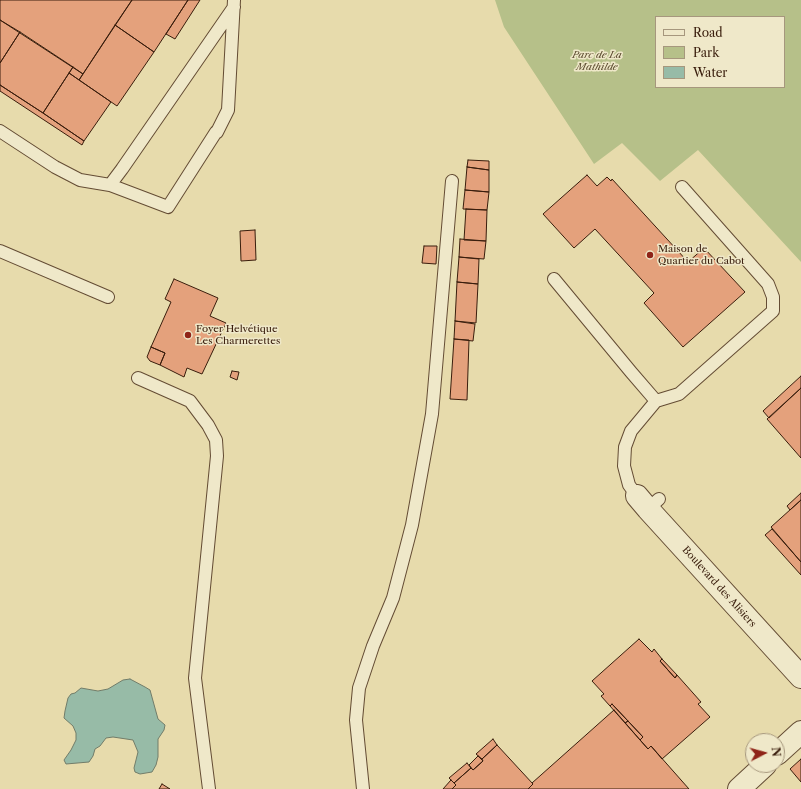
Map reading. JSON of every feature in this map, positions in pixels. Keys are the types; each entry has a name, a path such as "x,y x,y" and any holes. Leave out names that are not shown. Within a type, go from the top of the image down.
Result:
{"street":[{"name":"Boulevard des Alisiers","path":"648,502 801,677"},
{"path":"785,747 801,732"},
{"path":"739,789 756,773"}],"lane":[{"path":"110,185 234,3"},
{"path":"0,132 55,167 80,180 110,185 168,207 217,132 228,110 234,3"},
{"path":"363,789 356,720 359,688 373,646 393,598 412,525 432,414 452,181"},
{"path":"648,502 629,484 624,466 626,447 630,431 656,401 679,394 773,311 773,297 768,284 682,187"},
{"path":"0,251 108,297"},
{"path":"554,279 656,401"},
{"path":"138,378 190,401 208,425 216,440 217,456 195,678 209,789"}],"green space":[{"name":"Parc de La Mathilde","path":"495,0 801,0 801,262 698,150 660,181 622,143 594,164 504,27"}],"water":[{"path":"130,679 150,690 158,719 165,725 164,730 158,739 158,757 152,772 140,774 135,772 134,768 138,752 133,740 113,737 106,738 100,746 95,749 89,762 66,764 64,760 76,740 76,733 73,726 64,718 68,698 71,694 75,693 81,688 98,691 108,689 123,680"}],"building":[{"path":"0,0 132,0 83,74 0,20"},
{"path":"132,0 188,0 154,52 115,25"},
{"path":"188,0 200,0 175,39 166,34"},
{"path":"0,20 20,32 0,63"},
{"path":"115,25 154,52 117,106 79,80"},
{"path":"20,32 73,67 43,113 0,85 0,63"},
{"path":"73,67 83,74 79,80 69,73"},
{"path":"69,73 111,102 84,141 43,113"},
{"path":"0,85 84,141 82,145 0,91"},
{"path":"468,160 489,161 489,170 467,167"},
{"path":"467,167 489,170 489,192 465,190"},
{"name":"Maison de Quartier du Cabot","path":"587,175 597,186 607,177 611,181 612,179 688,262 704,248 745,292 683,347 644,303 654,293 595,229 574,248 543,214"},
{"path":"465,190 489,192 487,210 463,209"},
{"path":"466,209 487,210 486,241 464,240"},
{"path":"255,230 256,260 241,261 240,231"},
{"path":"460,239 486,241 484,259 459,257"},
{"path":"424,246 437,246 436,264 422,263"},
{"path":"459,257 479,259 478,284 457,282"},
{"name":"Foyer Helvétique Les Charmerettes","path":"174,279 218,298 210,316 226,323 202,374 187,368 184,377 160,365 165,353 151,347 171,302 165,299"},
{"path":"457,282 478,284 476,323 455,321"},
{"path":"455,321 475,324 473,341 454,339"},
{"path":"454,339 469,340 467,400 450,399"},
{"path":"151,347 165,353 160,365 150,361 147,357"},
{"path":"232,371 239,372 237,380 230,377"},
{"path":"801,376 801,388 769,418 763,411"},
{"path":"801,388 801,458 767,419"},
{"path":"801,493 801,500 790,510 787,506"},
{"path":"801,500 801,562 771,527"},
{"path":"772,529 801,562 801,575 765,535"},
{"path":"639,639 652,652 654,649 662,659 660,661 675,678 677,675 701,702 698,704 710,717 662,759 651,746 648,749 640,740 643,737 612,704 610,706 601,696 604,694 592,681"},
{"path":"662,659 677,675 675,678 660,661"},
{"path":"612,704 628,721 625,723 610,706"},
{"path":"614,710 648,749 651,746 689,789 528,789 533,784 532,783"},
{"path":"628,721 643,737 640,740 625,723"},
{"path":"493,739 497,745 482,759 476,754"},
{"path":"497,745 533,784 528,789 452,789 456,785 454,783 471,768 473,770"},
{"path":"478,756 483,761 473,770 469,765"},
{"path":"801,759 801,782 790,769"},
{"path":"467,763 471,768 454,783 449,778"},
{"path":"451,780 456,785 452,789 443,789"},
{"path":"162,784 170,789 159,789"}],"place":[{"name":"Maison de Quartier du Cabot","path":"650,255"},
{"name":"Foyer Helvétique Les Charmerettes","path":"188,335"}]}
